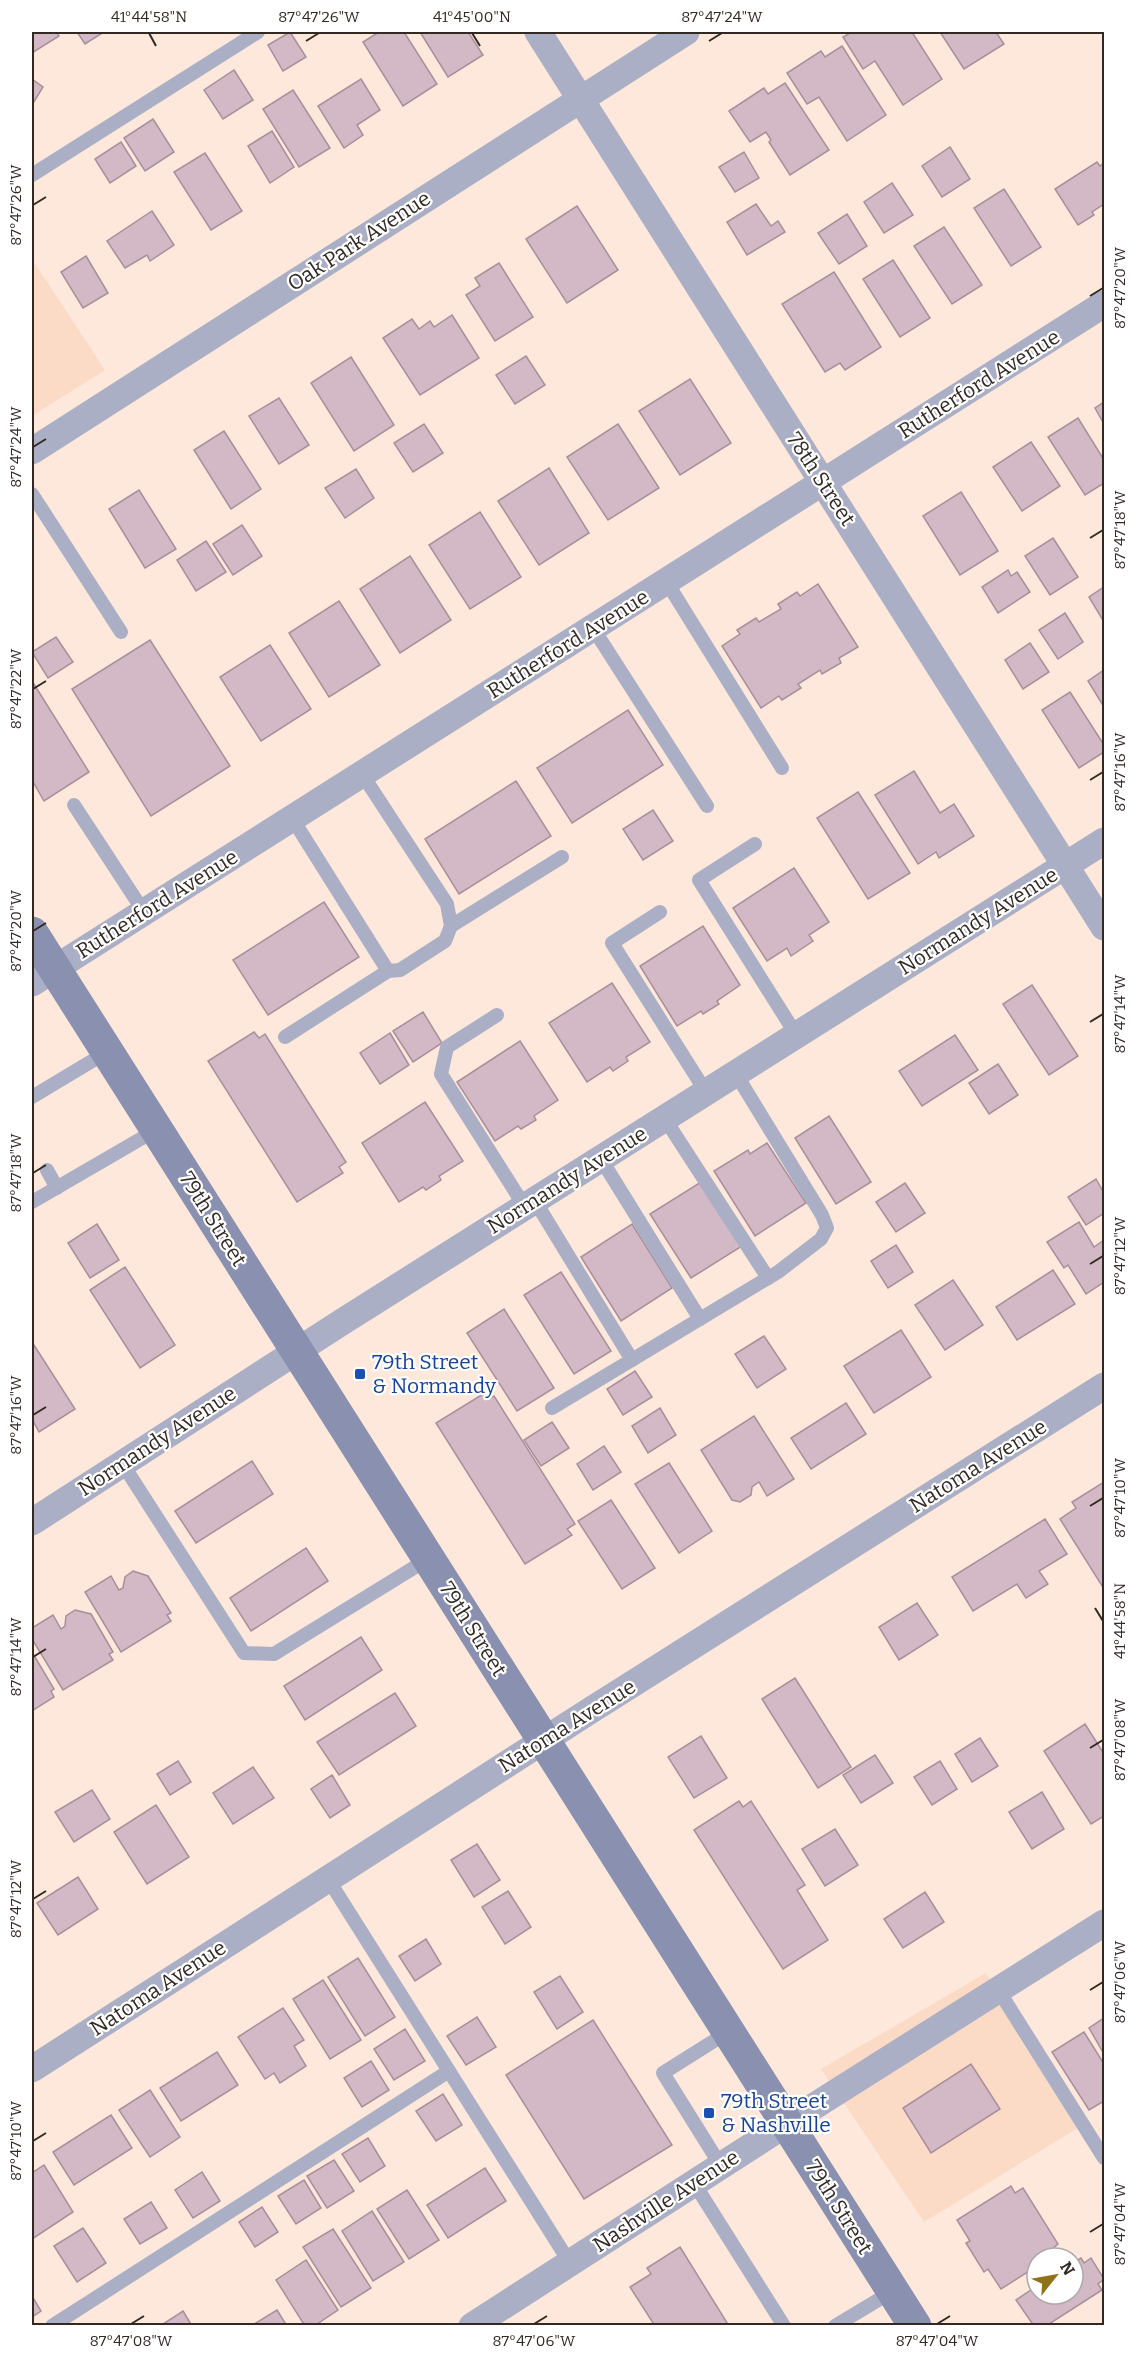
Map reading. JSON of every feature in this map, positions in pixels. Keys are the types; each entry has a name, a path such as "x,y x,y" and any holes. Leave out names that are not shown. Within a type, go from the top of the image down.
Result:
{"main road":[{"name":"79th Street","path":"32,933 43,976 107,1052 915,2325"}],"street":[{"name":"78th Street","path":"538,32 582,98 1104,927"},
{"name":"Oak Park Avenue","path":"32,451 686,32"},
{"name":"Rutherford Avenue","path":"43,976 1104,304"},
{"name":"Normandy Avenue","path":"32,1522 1104,841"},
{"name":"Natoma Avenue","path":"32,2069 543,1741 1104,1386"},
{"name":"Nashville Avenue","path":"472,2325 1104,1923"}],"lane":[{"path":"32,175 258,32"},
{"path":"32,494 121,632"},
{"path":"666,581 782,768"},
{"path":"593,628 707,806"},
{"path":"285,1037 388,971 400,970 445,941 451,926 447,904 362,774"},
{"path":"74,805 144,912"},
{"path":"292,818 388,971"},
{"path":"755,844 699,880 797,1036"},
{"path":"451,926 562,857"},
{"path":"660,912 612,943 706,1092"},
{"path":"497,1015 447,1047 441,1074 530,1204 632,1360"},
{"path":"32,1097 107,1052"},
{"path":"552,1408 768,1278 821,1239 827,1228 822,1215 736,1074"},
{"path":"665,1119 768,1278"},
{"path":"32,1202 156,1130"},
{"path":"601,1159 700,1319"},
{"path":"46,1170 57,1188"},
{"path":"122,1463 244,1653 274,1654 428,1559"},
{"path":"328,1879 570,2263"},
{"path":"999,1991 1104,2158"},
{"path":"721,2166 662,2075 728,2032"},
{"path":"52,2325 449,2071"},
{"path":"694,2183 784,2325"},
{"path":"835,2325 892,2291"}],"shaded area":[{"path":"32,259 105,370 32,416"},
{"path":"986,1973 1083,2125 924,2222 821,2069"}],"building":[{"path":"32,32 56,32 59,36 32,53"},
{"path":"77,32 104,32 85,44"},
{"path":"290,32 306,57 283,71 268,45"},
{"path":"379,32 404,32 437,84 403,106 363,42"},
{"path":"420,32 468,32 483,55 448,77"},
{"path":"852,32 912,32 942,79 903,105 875,61 863,69 843,37"},
{"path":"940,32 996,32 1004,44 964,69"},
{"path":"842,46 886,115 847,141 819,97 807,104 787,73 821,51 825,57"},
{"path":"234,70 253,100 223,119 204,90"},
{"path":"32,79 43,87 32,105"},
{"path":"361,79 380,110 357,125 363,135 344,148 318,106"},
{"path":"785,83 829,150 790,175 769,142 771,140 766,132 750,142 729,111 764,88 768,94"},
{"path":"293,90 330,148 299,167 263,109"},
{"path":"153,119 174,152 145,171 124,138"},
{"path":"272,131 294,167 270,183 248,146"},
{"path":"121,142 136,166 110,183 95,159"},
{"path":"950,147 970,179 942,197 922,166"},
{"path":"744,152 759,178 735,192 719,167"},
{"path":"205,153 242,211 211,230 174,172"},
{"path":"1097,162 1100,166 1104,163 1104,204 1092,212 1094,215 1078,225 1055,189"},
{"path":"892,183 913,215 884,233 864,202"},
{"path":"1004,189 1041,247 1011,266 974,208"},
{"path":"756,204 771,226 778,221 785,232 747,255 727,222"},
{"path":"577,206 618,270 567,303 526,239"},
{"path":"152,211 174,245 150,261 147,255 125,268 107,241"},
{"path":"847,214 867,246 839,264 818,233"},
{"path":"944,227 982,285 952,304 914,246"},
{"path":"86,256 108,293 83,308 61,272"},
{"path":"893,260 930,318 900,337 863,279"},
{"path":"499,263 533,317 495,341 466,295 480,286 475,278"},
{"path":"834,272 881,347 845,370 840,363 825,372 782,304"},
{"path":"452,315 479,358 420,395 383,338 412,319 419,329 430,321 434,327"},
{"path":"526,356 545,385 515,404 496,375"},
{"path":"351,357 394,425 354,451 311,383"},
{"path":"690,379 731,443 680,475 639,411"},
{"path":"279,398 309,445 279,464 249,416"},
{"path":"1104,402 1104,424 1095,408"},
{"path":"1078,418 1104,460 1104,483 1085,495 1048,437"},
{"path":"424,424 443,453 413,472 394,443"},
{"path":"618,424 659,488 608,520 567,457"},
{"path":"224,431 261,489 231,509 194,450"},
{"path":"1031,442 1060,486 1022,511 993,467"},
{"path":"549,468 589,533 539,565 498,501"},
{"path":"356,469 374,498 345,518 325,488"},
{"path":"139,490 176,549 145,568 109,509"},
{"path":"961,492 998,551 960,575 923,516"},
{"path":"480,512 521,577 470,609 429,545"},
{"path":"242,525 262,556 233,575 213,544"},
{"path":"1053,538 1078,577 1050,595 1025,556"},
{"path":"206,541 226,572 196,591 177,560"},
{"path":"410,556 451,620 400,653 360,589"},
{"path":"1008,570 1011,576 1017,572 1030,592 998,613 982,587"},
{"path":"818,584 858,647 839,658 841,663 822,674 820,670 798,684 801,688 782,700 779,696 761,708 722,646 740,634 737,630 756,618 759,622 781,609 778,604 797,592 800,596"},
{"path":"1104,587 1104,622 1089,597"},
{"path":"339,601 380,665 329,697 289,633"},
{"path":"1065,613 1083,642 1058,659 1039,630"},
{"path":"56,637 73,662 48,678 32,652"},
{"path":"150,640 230,766 151,816 72,689"},
{"path":"1030,643 1049,672 1023,689 1005,660"},
{"path":"270,645 311,709 261,741 220,677"},
{"path":"1104,670 1104,707 1088,681"},
{"path":"32,681 89,772 44,801 32,780"},
{"path":"1070,692 1104,745 1104,752 1079,768 1042,710"},
{"path":"628,710 663,765 572,823 537,768"},
{"path":"914,771 940,813 954,804 974,836 939,858 936,852 918,864 875,795"},
{"path":"516,781 551,836 459,894 425,839"},
{"path":"858,792 910,873 868,899 817,818"},
{"path":"653,810 673,841 643,860 623,829"},
{"path":"794,868 829,922 809,935 813,941 791,956 787,948 767,961 733,908"},
{"path":"324,902 359,957 268,1015 233,960"},
{"path":"703,926 740,985 717,1001 719,1004 703,1014 701,1011 677,1026 640,966"},
{"path":"612,983 650,1042 626,1057 628,1061 613,1071 610,1067 587,1082 549,1023"},
{"path":"1032,985 1078,1056 1049,1075 1003,1004"},
{"path":"423,1012 442,1043 413,1062 393,1031"},
{"path":"254,1032 259,1038 265,1034 346,1162 339,1167 343,1173 297,1202 208,1061"},
{"path":"390,1033 409,1065 380,1084 360,1053"},
{"path":"955,1035 978,1070 922,1106 899,1071"},
{"path":"520,1041 558,1100 534,1116 536,1120 521,1129 518,1126 495,1141 457,1082"},
{"path":"998,1064 1018,1095 989,1114 969,1083"},
{"path":"425,1102 463,1161 439,1176 441,1180 426,1190 423,1187 399,1202 362,1143"},
{"path":"829,1116 871,1182 836,1204 795,1138"},
{"path":"767,1143 806,1203 755,1236 714,1171 748,1150 750,1154"},
{"path":"1096,1179 1104,1193 1104,1213 1086,1225 1068,1197"},
{"path":"701,1182 742,1246 691,1278 650,1214"},
{"path":"905,1183 925,1213 896,1232 876,1202"},
{"path":"1079,1222 1094,1247 1104,1240 1104,1282 1086,1294 1068,1265 1064,1268 1047,1242"},
{"path":"97,1224 119,1260 90,1278 68,1243"},
{"path":"632,1224 672,1288 621,1321 581,1257"},
{"path":"896,1245 913,1272 888,1288 871,1261"},
{"path":"125,1267 175,1345 140,1368 90,1290"},
{"path":"1053,1270 1075,1304 1017,1340 996,1307"},
{"path":"561,1272 611,1351 574,1374 524,1295"},
{"path":"953,1280 983,1325 945,1350 915,1305"},
{"path":"504,1309 554,1388 517,1411 467,1333"},
{"path":"901,1330 931,1377 874,1413 844,1366"},
{"path":"764,1336 786,1369 757,1388 735,1354"},
{"path":"32,1342 75,1409 39,1432 32,1419"},
{"path":"635,1371 652,1397 623,1415 607,1389"},
{"path":"483,1394 487,1400 494,1396 575,1524 567,1529 572,1535 525,1564 436,1423"},
{"path":"846,1403 866,1434 811,1469 791,1438"},
{"path":"660,1408 676,1435 648,1453 632,1426"},
{"path":"754,1416 794,1479 767,1496 759,1482 752,1487 751,1495 740,1502 732,1500 701,1450"},
{"path":"552,1422 569,1448 541,1466 524,1440"},
{"path":"604,1446 621,1472 593,1490 577,1464"},
{"path":"252,1461 273,1494 196,1543 175,1511"},
{"path":"669,1463 712,1531 679,1553 635,1484"},
{"path":"1104,1482 1104,1589 1060,1519 1076,1508 1072,1502"},
{"path":"611,1500 655,1568 622,1589 578,1521"},
{"path":"1045,1519 1067,1554 1039,1571 1048,1584 1026,1598 1017,1584 973,1611 952,1577"},
{"path":"306,1548 328,1581 251,1631 230,1598"},
{"path":"133,1571 148,1576 171,1613 167,1615 171,1621 121,1652 85,1592 111,1576 119,1590 123,1588 125,1577"},
{"path":"917,1603 938,1635 899,1660 879,1627"},
{"path":"75,1610 91,1614 113,1652 109,1654 113,1660 63,1690 32,1639 32,1628 53,1615 61,1629 65,1626 66,1616"},
{"path":"361,1637 382,1670 305,1720 284,1686"},
{"path":"32,1652 54,1689 51,1691 54,1697 32,1711"},
{"path":"795,1678 851,1767 818,1788 762,1699"},
{"path":"395,1693 416,1726 339,1775 317,1742"},
{"path":"1085,1724 1104,1754 1104,1816 1091,1824 1044,1751"},
{"path":"701,1736 727,1778 694,1798 668,1757"},
{"path":"980,1738 998,1766 972,1782 955,1754"},
{"path":"875,1755 893,1783 861,1803 843,1775"},
{"path":"178,1761 191,1782 170,1795 157,1774"},
{"path":"940,1761 957,1789 932,1805 914,1777"},
{"path":"253,1767 274,1798 233,1824 213,1793"},
{"path":"332,1775 350,1805 330,1818 311,1789"},
{"path":"92,1790 110,1819 74,1842 55,1812"},
{"path":"1042,1792 1064,1829 1032,1849 1009,1812"},
{"path":"739,1801 743,1807 751,1801 805,1885 797,1890 828,1940 783,1969 694,1830"},
{"path":"156,1805 189,1857 147,1884 114,1832"},
{"path":"835,1829 858,1865 825,1886 802,1849"},
{"path":"477,1844 500,1880 474,1897 451,1860"},
{"path":"78,1877 98,1909 58,1935 37,1903"},
{"path":"508,1891 531,1927 505,1944 482,1907"},
{"path":"925,1892 944,1922 903,1948 884,1919"},
{"path":"426,1939 441,1964 415,1981 399,1956"},
{"path":"358,1958 395,2017 365,2036 328,1977"},
{"path":"560,1976 583,2012 557,2029 534,1992"},
{"path":"323,1980 361,2040 330,2059 293,1999"},
{"path":"283,2008 304,2040 294,2046 306,2066 280,2083 274,2073 265,2079 238,2037"},
{"path":"477,2017 496,2047 466,2065 447,2036"},
{"path":"1104,2018 1104,2054 1089,2028"},
{"path":"593,2020 672,2145 584,2199 506,2075"},
{"path":"405,2029 425,2061 394,2080 374,2049"},
{"path":"1084,2032 1104,2064 1104,2101 1089,2110 1052,2052"},
{"path":"217,2052 238,2085 181,2121 160,2088"},
{"path":"371,2061 389,2090 362,2107 344,2078"},
{"path":"971,2064 1000,2109 931,2153 903,2108"},
{"path":"150,2090 180,2137 150,2157 119,2110"},
{"path":"443,2094 462,2125 436,2141 416,2111"},
{"path":"111,2115 132,2148 74,2185 53,2152"},
{"path":"368,2138 385,2166 360,2182 342,2154"},
{"path":"334,2160 354,2191 327,2208 307,2176"},
{"path":"44,2165 73,2212 32,2239 32,2173"},
{"path":"485,2168 506,2201 448,2238 427,2205"},
{"path":"202,2172 220,2201 193,2218 175,2190"},
{"path":"304,2180 321,2208 296,2224 278,2196"},
{"path":"1011,2186 1015,2193 1023,2188 1058,2244 1056,2246 1025,2246 1025,2274 1001,2289 988,2269 984,2272 966,2243 970,2241 957,2220"},
{"path":"407,2190 439,2240 409,2259 377,2209"},
{"path":"151,2202 167,2228 140,2244 124,2219"},
{"path":"262,2207 278,2232 255,2247 239,2222"},
{"path":"372,2211 404,2262 373,2281 342,2231"},
{"path":"83,2228 106,2263 77,2282 54,2246"},
{"path":"333,2229 371,2288 341,2307 303,2247"},
{"path":"680,2247 729,2326 655,2326 630,2287 651,2274 647,2268"},
{"path":"1091,2258 1104,2279 1098,2284 1102,2290 1085,2301 1085,2262"},
{"path":"306,2260 338,2310 314,2326 305,2326 276,2280"},
{"path":"1025,2294 1025,2306 1077,2306 1046,2326 1034,2326 1016,2300"},
{"path":"32,2296 41,2311 32,2317"},
{"path":"277,2310 287,2326 251,2326"},
{"path":"183,2311 192,2326 160,2326"}],"place":[{"name":"79th Street & Normandy","path":"360,1374"},
{"name":"79th Street & Nashville","path":"709,2113"}]}
